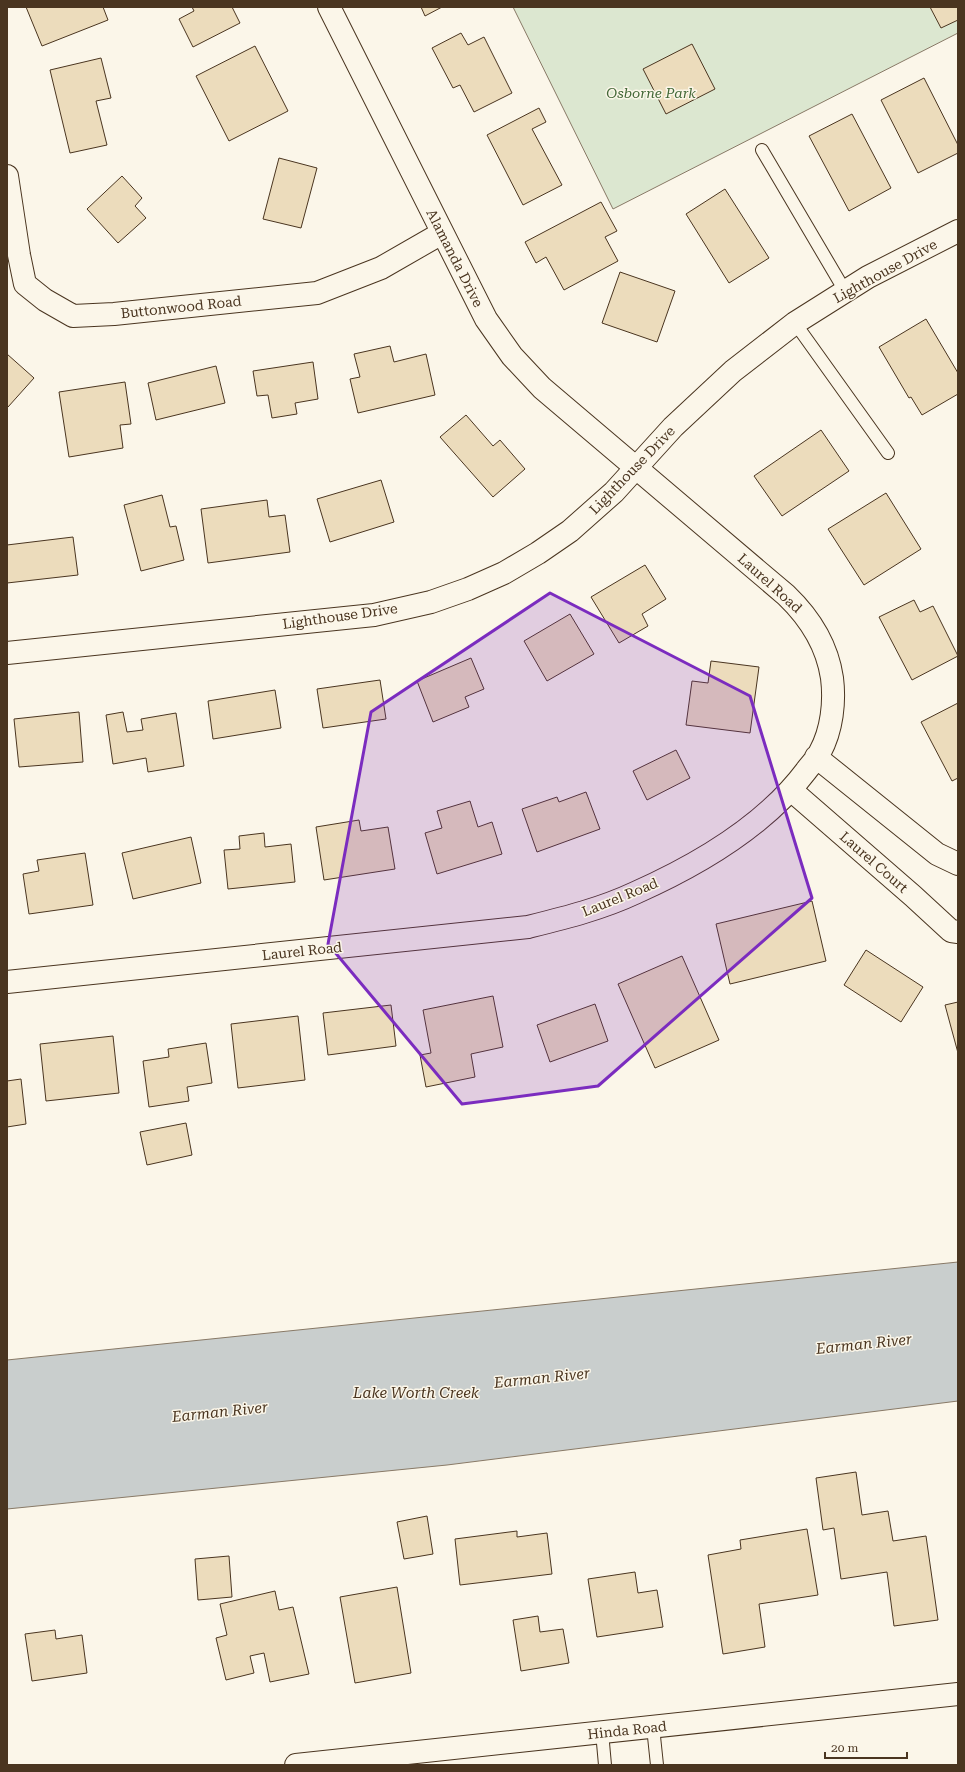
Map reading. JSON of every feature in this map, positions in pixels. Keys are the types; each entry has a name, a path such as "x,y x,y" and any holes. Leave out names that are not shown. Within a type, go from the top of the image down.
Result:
{"street":[{"name":"Alamanda Drive","path":"329,7 486,319 512,356 542,388 636,468"},
{"name":"Buttonwood Road","path":"7,176 25,284 45,300 73,316 114,314 317,293 380,268 442,233"},
{"name":"Lighthouse Drive","path":"7,654 374,615 431,602 468,589 538,553 570,531 614,492 672,427 733,371 795,323 868,277 958,231"},
{"name":"Laurel Road","path":"7,982 528,927 572,916 634,894 694,864 749,827 791,790 820,752 828,732 832,711 833,689 824,646 814,627 801,609 636,468"},
{"path":"816,757 937,854 958,864"},
{"name":"Laurel Court","path":"791,790 951,931 958,932"},
{"name":"Hinda Road","path":"296,1765 391,1760 602,1732 958,1694"}],"lane":[{"path":"762,150 845,291"},
{"path":"795,323 888,453"},
{"path":"653,1727 657,1765"},
{"path":"602,1732 605,1765"}],"highlighted area":[{"path":"550,593 750,696 812,898 598,1086 462,1104 328,944 371,712"}],"green space":[{"name":"Osborne Park","path":"513,7 958,7 958,33 613,209"}],"water":[{"name":"Lake Worth Creek","path":"958,1262 958,1401 447,1465 7,1509 7,1360"}],"building":[{"path":"26,7 103,7 108,20 42,46"},
{"path":"192,7 232,7 240,23 193,47 179,19 194,11"},
{"path":"421,7 442,7 425,16"},
{"path":"930,7 958,7 958,20 941,28"},
{"path":"461,33 468,45 484,37 512,93 474,112 460,85 453,88 432,48"},
{"path":"692,44 715,89 666,114 643,69"},
{"path":"255,46 288,111 229,141 196,76"},
{"path":"101,58 111,98 96,101 107,145 70,153 50,70"},
{"path":"924,78 958,145 958,153 918,173 881,100"},
{"path":"539,108 546,122 532,129 562,185 523,205 487,135"},
{"path":"852,114 891,188 849,211 809,136"},
{"path":"279,158 317,168 301,228 263,219"},
{"path":"122,176 142,198 135,206 146,218 118,243 87,209"},
{"path":"725,189 769,258 729,283 686,214"},
{"path":"601,202 617,231 605,237 618,261 564,290 546,257 536,263 525,242"},
{"path":"620,272 675,291 657,342 602,323"},
{"path":"926,319 958,373 958,394 922,415 911,397 909,398 879,347"},
{"path":"390,346 394,362 426,354 435,395 358,413 350,379 360,377 354,354"},
{"path":"7,354 34,378 8,407 7,406"},
{"path":"313,362 318,399 295,403 297,414 272,418 268,395 257,396 253,371"},
{"path":"216,366 225,403 156,420 148,383"},
{"path":"125,382 131,424 120,425 123,448 69,457 59,392"},
{"path":"466,415 493,446 500,440 525,469 493,497 440,437"},
{"path":"821,430 849,471 782,516 754,476"},
{"path":"381,480 394,522 330,542 317,499"},
{"path":"886,493 921,549 864,585 828,529"},
{"path":"162,495 170,527 176,526 184,560 141,571 124,505"},
{"path":"267,500 269,517 285,515 290,552 208,563 201,509"},
{"path":"73,537 78,575 7,583 7,545"},
{"path":"645,565 666,599 642,614 648,626 619,643 591,597"},
{"path":"914,600 920,612 933,606 958,656 912,680 879,617"},
{"path":"570,614 594,654 547,681 524,641"},
{"path":"471,658 484,689 465,697 469,707 433,722 417,681"},
{"path":"711,661 759,667 750,733 686,725 692,681 708,683"},
{"path":"380,680 386,719 323,728 317,689"},
{"path":"275,690 281,728 213,739 208,701"},
{"path":"958,703 958,778 952,781 921,722"},
{"path":"79,712 83,762 19,767 14,719"},
{"path":"123,712 127,732 143,730 141,719 176,713 184,766 148,772 146,758 113,764 106,715"},
{"path":"676,750 690,778 647,800 633,771"},
{"path":"586,792 600,829 537,852 522,809 557,797 559,802"},
{"path":"470,801 478,827 492,822 502,854 437,874 425,833 442,828 437,811"},
{"path":"359,820 361,831 388,827 395,869 324,880 316,827"},
{"path":"264,833 265,847 291,844 295,882 228,889 224,850 240,849 239,836"},
{"path":"191,837 201,883 133,899 122,853"},
{"path":"85,853 93,905 29,914 23,874 39,871 37,860"},
{"path":"812,901 826,961 730,984 716,924"},
{"path":"866,950 923,987 901,1022 844,985"},
{"path":"682,956 719,1040 655,1068 618,984"},
{"path":"493,996 503,1047 471,1054 475,1077 426,1087 420,1055 431,1053 423,1010"},
{"path":"958,1002 958,1053 945,1005"},
{"path":"595,1004 608,1041 550,1062 537,1025"},
{"path":"391,1005 396,1046 328,1055 323,1013"},
{"path":"298,1016 305,1080 238,1088 231,1024"},
{"path":"113,1036 119,1093 46,1101 40,1044"},
{"path":"206,1043 212,1083 187,1087 189,1101 149,1107 143,1061 169,1057 168,1049"},
{"path":"21,1079 26,1124 7,1127 7,1081"},
{"path":"186,1123 192,1155 147,1165 140,1132"},
{"path":"856,1472 862,1515 888,1511 893,1541 926,1536 938,1620 894,1626 887,1572 841,1579 834,1528 823,1530 816,1478"},
{"path":"427,1516 433,1554 404,1559 397,1522"},
{"path":"807,1529 818,1595 759,1604 765,1647 723,1654 708,1555 741,1549 740,1540"},
{"path":"517,1531 517,1537 547,1533 552,1574 460,1585 455,1539"},
{"path":"229,1556 232,1597 198,1600 195,1559"},
{"path":"635,1572 638,1593 657,1590 663,1627 597,1637 588,1579"},
{"path":"397,1587 411,1673 355,1683 340,1597"},
{"path":"275,1591 279,1610 293,1607 309,1674 270,1682 264,1653 250,1656 254,1673 226,1680 216,1638 227,1635 220,1604"},
{"path":"538,1616 540,1632 563,1629 569,1663 521,1671 513,1620"},
{"path":"55,1630 56,1639 82,1635 87,1673 32,1681 25,1634"}],"water label":[{"name":"Earman River","path":"864,1344"},
{"name":"Earman River","path":"542,1378"},
{"name":"Earman River","path":"220,1412"}]}
